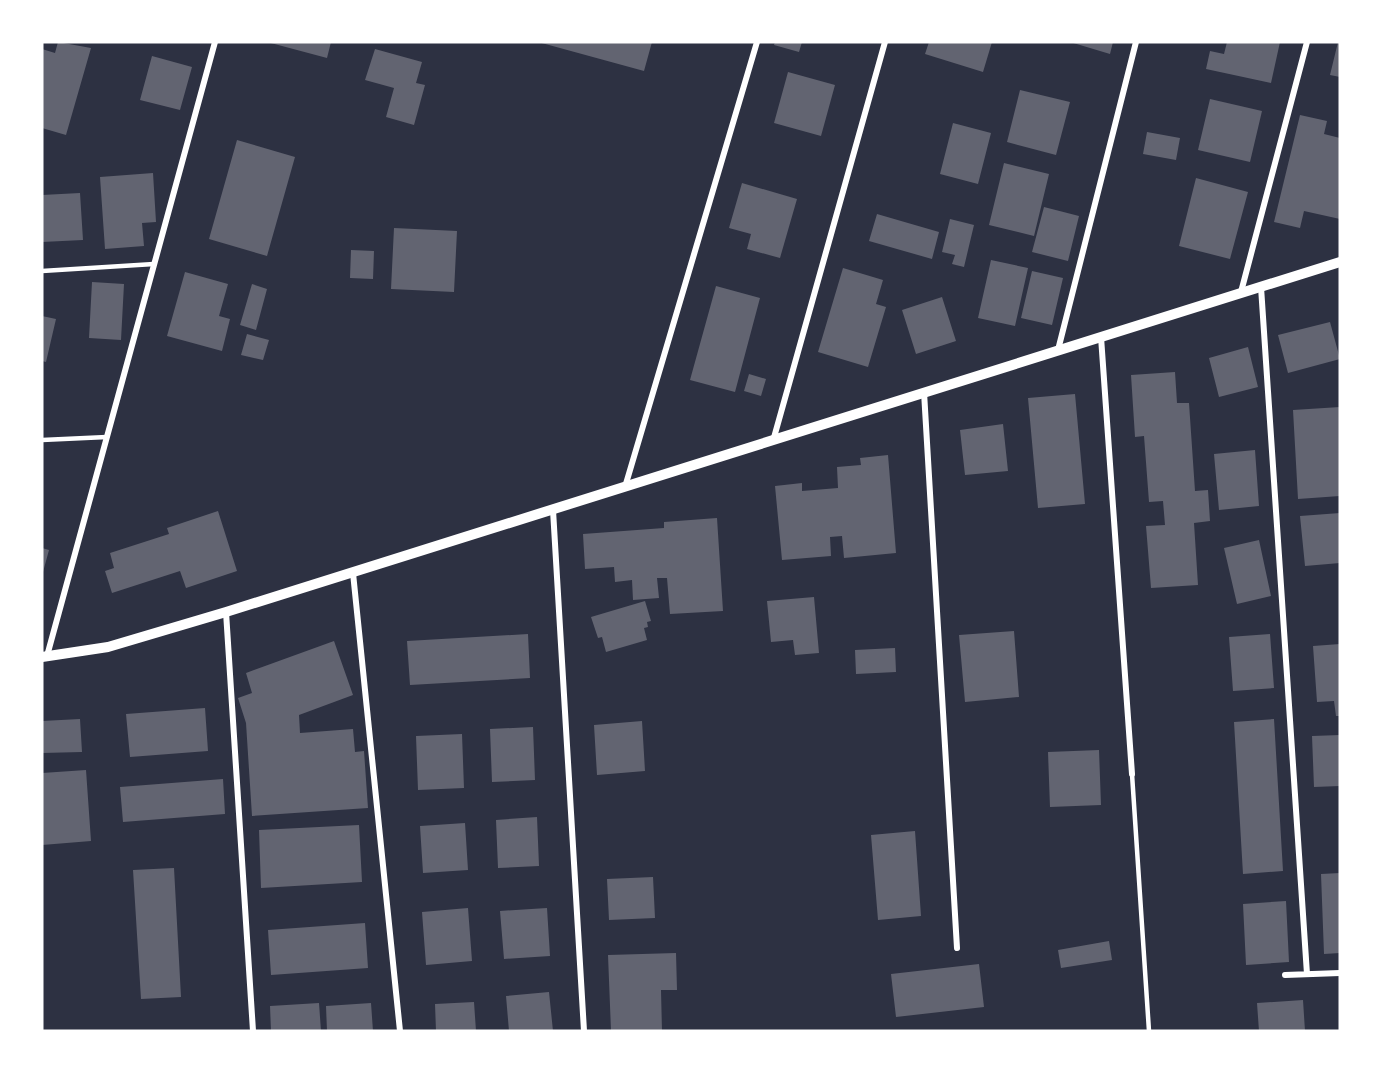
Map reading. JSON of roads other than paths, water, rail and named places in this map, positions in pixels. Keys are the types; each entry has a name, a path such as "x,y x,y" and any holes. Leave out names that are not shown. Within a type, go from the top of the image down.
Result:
{"street":[{"path":"215,42 44,657 108,647 226,612 1340,262"},
{"path":"625,488 757,42"},
{"path":"772,441 885,42"},
{"path":"1058,351 1136,42"},
{"path":"1241,293 1307,42"},
{"path":"1262,286 1307,974"},
{"path":"1101,337 1132,774"},
{"path":"924,392 957,948"},
{"path":"553,510 584,1031"},
{"path":"353,573 400,1031"},
{"path":"226,612 253,1031"},
{"path":"1285,975 1340,973"}],"lane":[{"path":"42,271 154,264"},
{"path":"42,440 107,437"},
{"path":"1132,774 1149,1031"}]}
